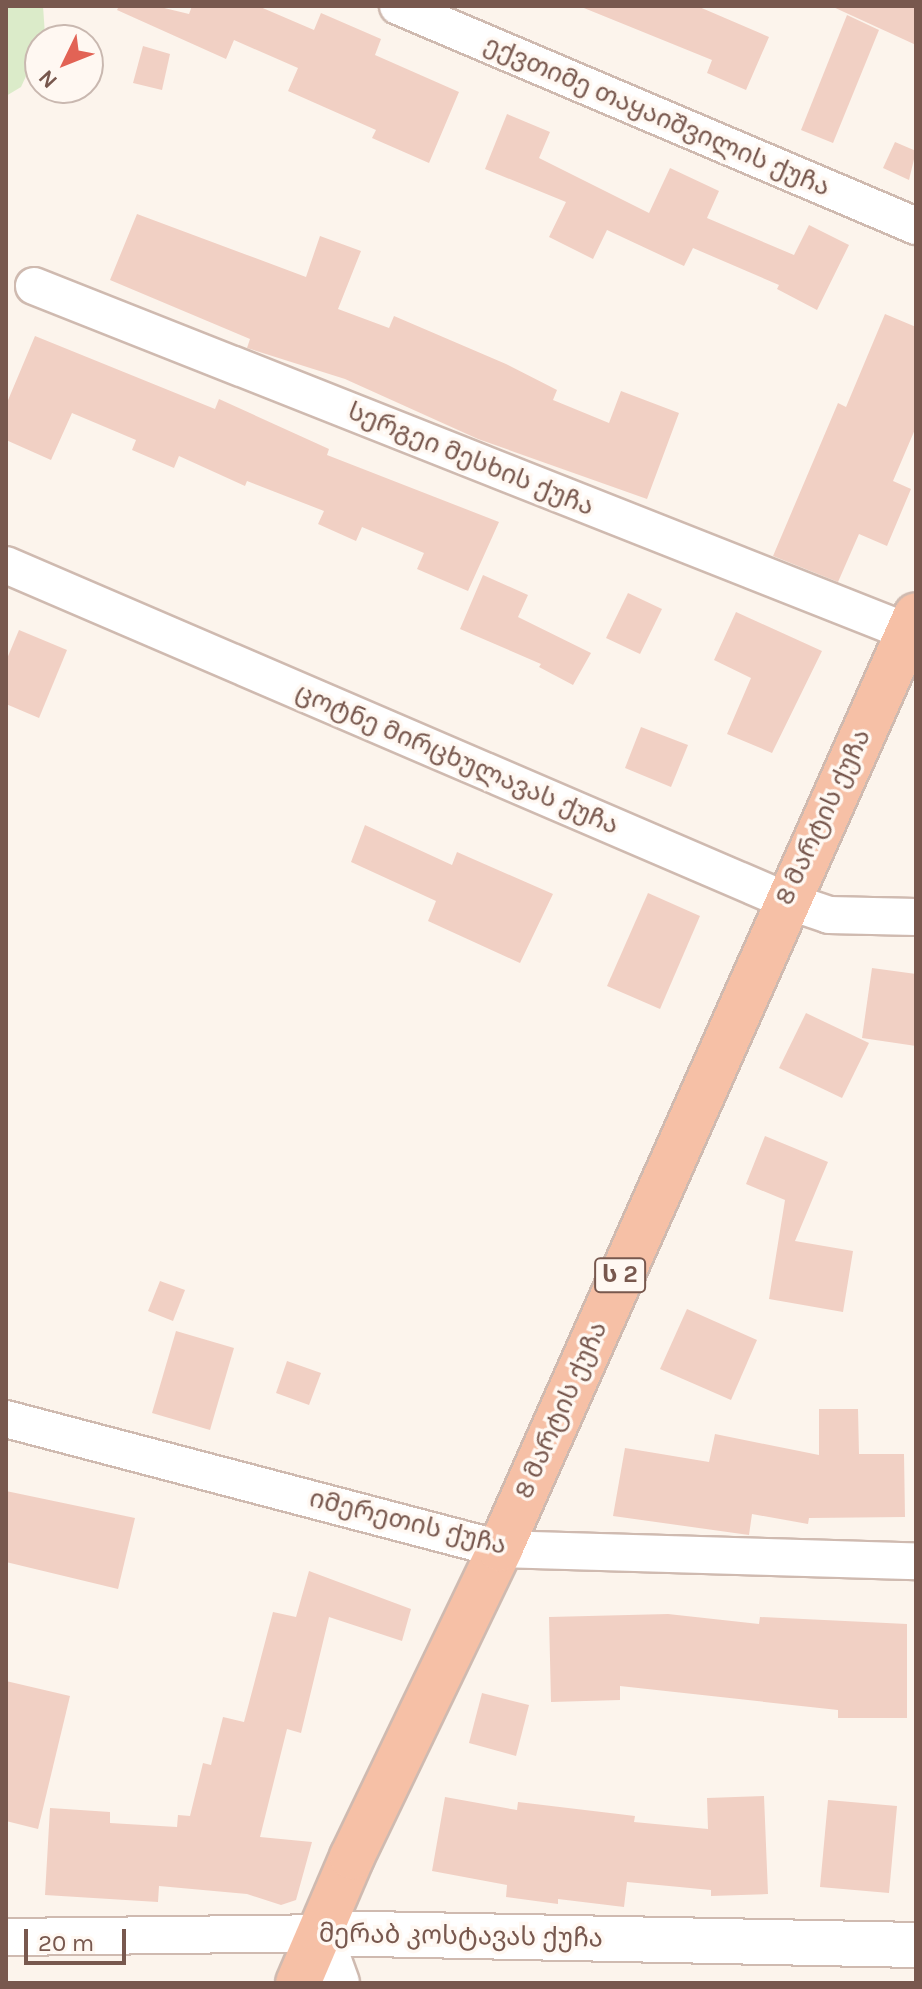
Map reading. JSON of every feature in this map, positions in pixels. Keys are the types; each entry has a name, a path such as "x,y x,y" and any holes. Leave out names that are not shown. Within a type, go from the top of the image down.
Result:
{"highway":[{"name":"8 მარტის ქუჩა","path":"298,1983 500,1549 785,900 912,624"}],"street":[{"name":"ექვთიმე თაყაიშვილის ქუჩა","path":"398,6 916,226"},
{"name":"სერგეი მესხის ქუჩა","path":"34,286 912,624"},
{"name":"ცოტნე მირცხულავას ქუჩა","path":"6,565 785,900 829,915 916,917"},
{"name":"იმერეთის ქუჩა","path":"6,1419 21,1419 500,1549 916,1561"},
{"name":"მერაბ კოსტავას ქუჩა","path":"6,1937 319,1933 916,1945"},
{"path":"319,1933 337,1983"}],"green space":[{"path":"6,6 43,6 44,24 24,24 24,80 21,87 6,96"}],"building":[{"path":"119,6 156,6 189,14 192,6 258,6 314,30 321,13 381,39 375,55 459,92 429,163 372,138 376,130 288,91 298,68 234,40 226,59 117,10"},
{"path":"579,6 697,6 769,37 746,90 707,73 712,60"},
{"path":"831,6 916,6 916,45"},
{"path":"847,15 879,30 833,143 801,130"},
{"path":"143,46 170,54 162,90 133,83"},
{"path":"507,114 550,132 539,158 649,213 670,168 719,191 707,218 794,255 809,225 849,245 817,310 777,289 779,285 693,248 684,266 607,230 593,259 549,237 566,202 485,169"},
{"path":"895,142 916,151 909,180 883,168"},
{"path":"137,214 306,277 320,236 361,251 338,309 389,328 394,316 506,364 557,390 553,400 609,423 621,391 679,413 647,499 478,439 345,379 247,348 250,339 110,280"},
{"path":"885,314 916,327 916,427 893,481 911,489 887,546 859,534 838,582 773,556 838,403 846,407"},
{"path":"35,336 215,409 219,399 329,449 327,455 499,522 468,591 417,569 424,553 362,527 356,541 318,524 324,511 247,481 245,486 179,456 174,468 132,450 136,440 72,413 51,460 6,440 6,405"},
{"path":"483,575 528,595 518,617 591,653 573,685 539,667 541,664 460,629"},
{"path":"628,593 662,609 640,654 606,638"},
{"path":"736,612 822,651 772,753 727,734 751,678 714,660"},
{"path":"19,630 67,650 39,718 6,704 6,661"},
{"path":"641,727 688,745 671,787 625,768"},
{"path":"365,825 452,865 457,852 553,894 520,963 428,921 436,901 351,862"},
{"path":"648,893 700,916 660,1009 607,986"},
{"path":"872,968 916,974 916,1046 862,1038"},
{"path":"806,1013 869,1043 842,1098 779,1068"},
{"path":"765,1136 828,1162 795,1241 853,1251 843,1312 769,1299 785,1200 746,1184"},
{"path":"160,1281 185,1290 173,1321 148,1311"},
{"path":"687,1309 757,1340 731,1400 660,1369"},
{"path":"176,1331 234,1348 210,1430 152,1413"},
{"path":"287,1361 321,1373 309,1405 276,1393"},
{"path":"819,1409 858,1409 859,1454 904,1454 905,1517 809,1518 808,1524 752,1514 749,1535 613,1516 625,1448 709,1462 715,1434 819,1455"},
{"path":"6,1491 135,1518 118,1589 6,1562"},
{"path":"309,1571 411,1609 402,1641 329,1617 301,1733 287,1729 260,1837 312,1842 296,1900 281,1905 247,1894 159,1886 158,1902 45,1895 50,1808 110,1812 110,1823 177,1827 178,1815 190,1816 203,1763 211,1765 223,1717 244,1722 273,1612 296,1617"},
{"path":"668,1614 759,1624 760,1617 907,1624 907,1718 838,1718 838,1710 620,1686 620,1700 551,1702 549,1617"},
{"path":"6,1681 70,1696 38,1829 6,1821"},
{"path":"482,1693 529,1705 516,1756 469,1743"},
{"path":"764,1796 768,1894 711,1896 711,1890 627,1882 624,1907 558,1899 558,1904 506,1897 507,1885 432,1871 445,1797 517,1810 518,1802 635,1816 634,1822 708,1829 707,1798"},
{"path":"828,1800 897,1806 889,1893 820,1887"}]}
